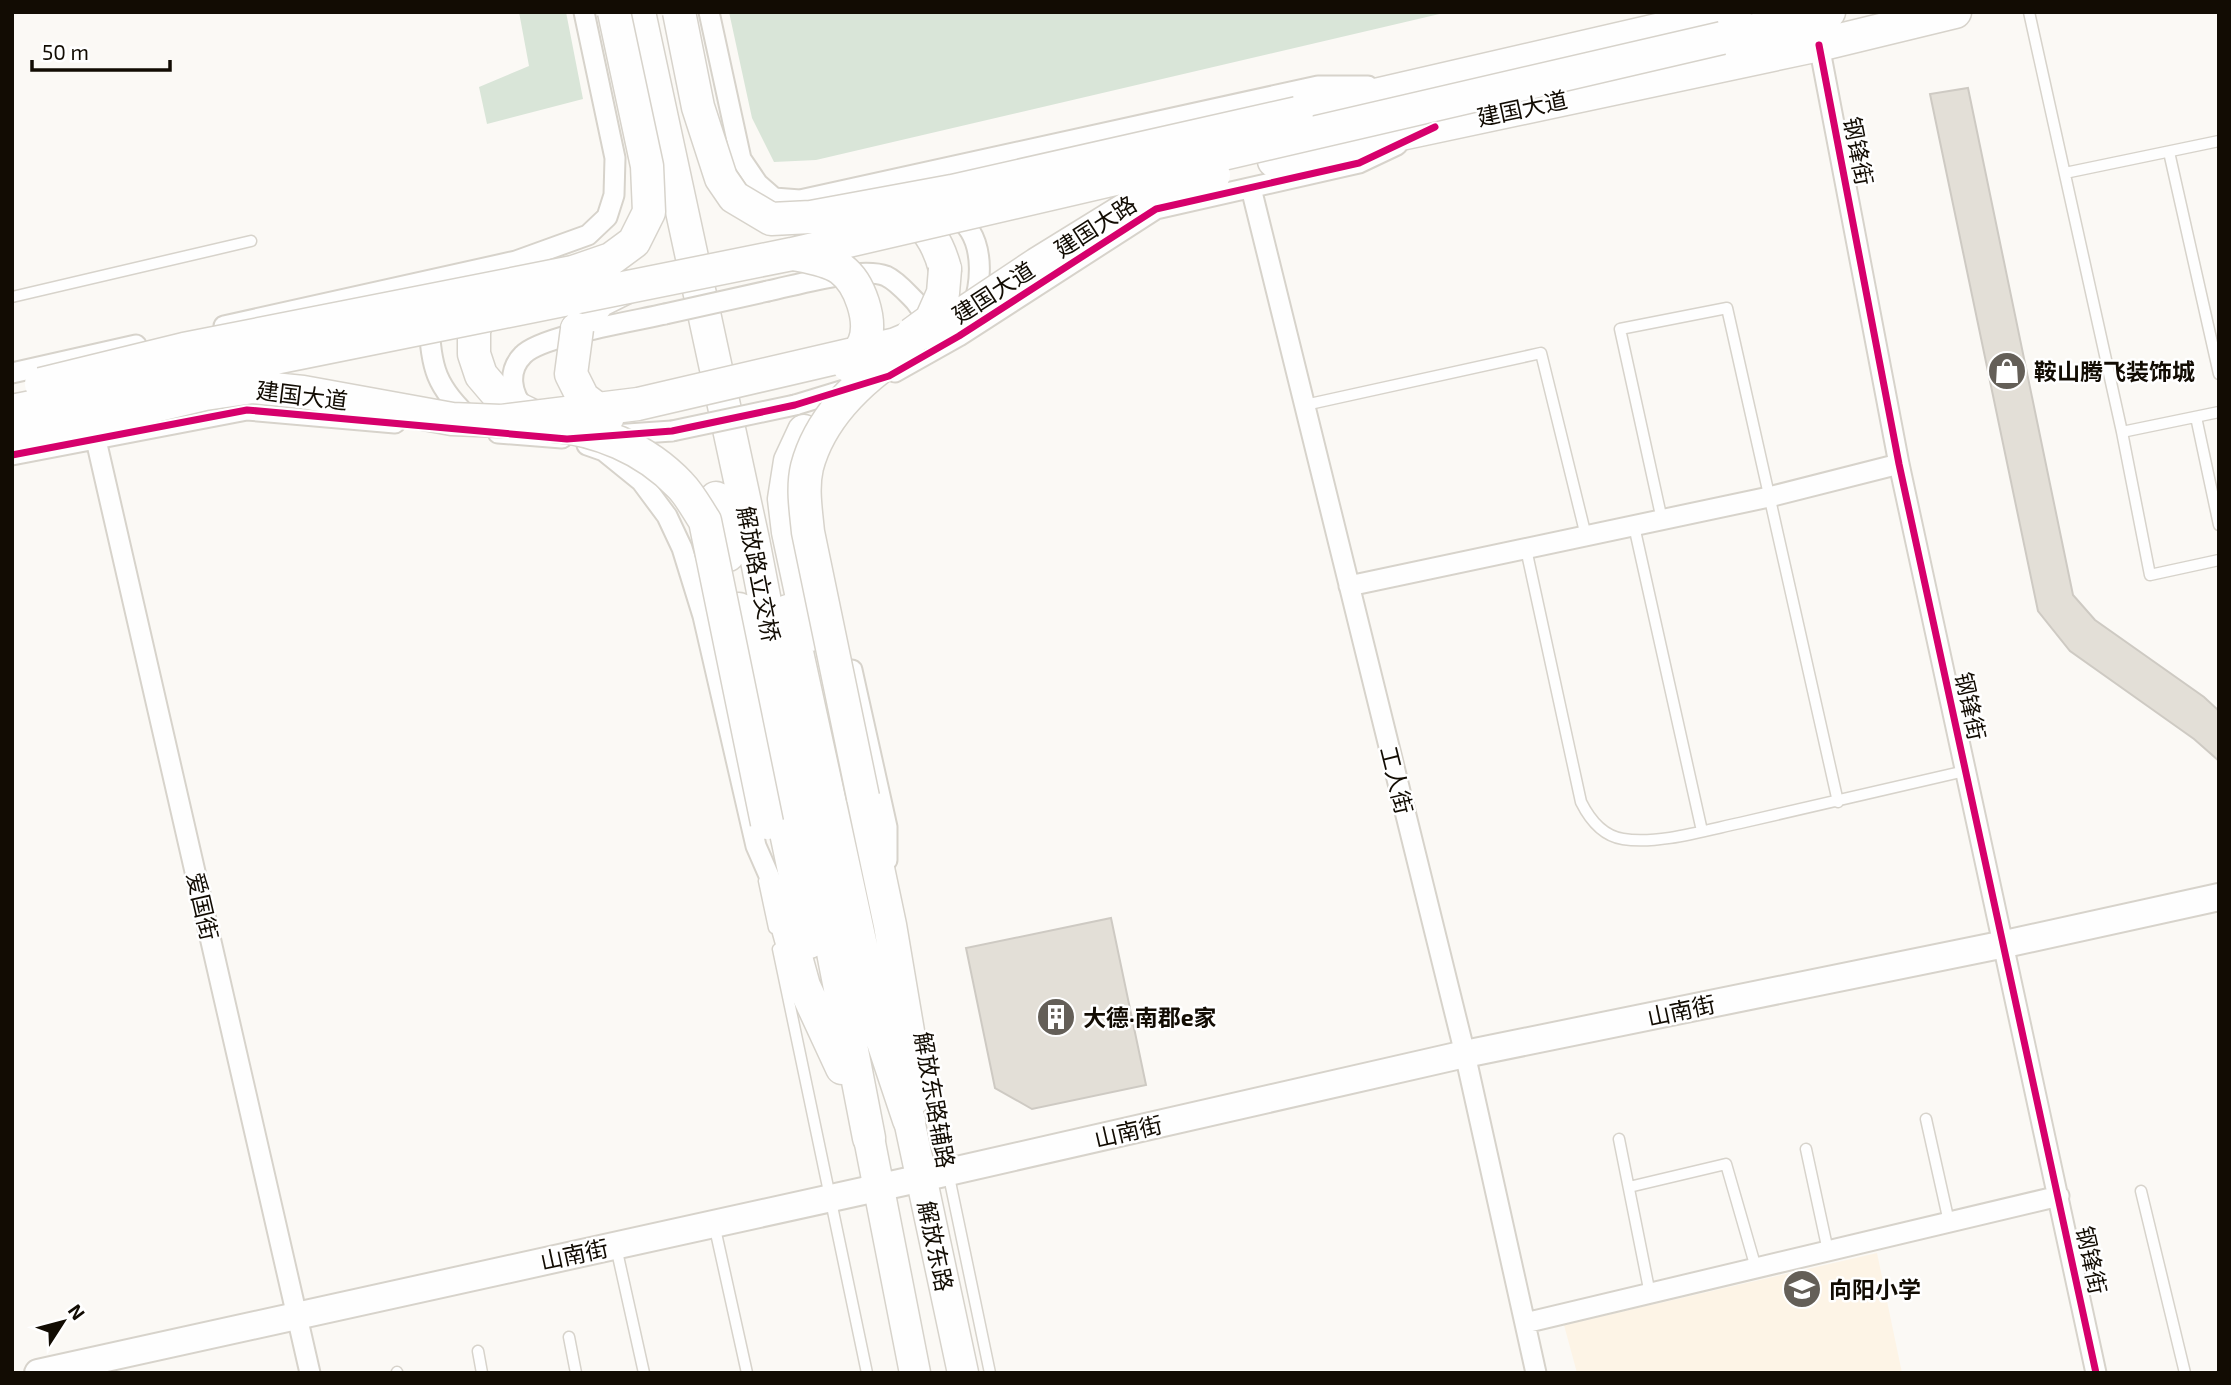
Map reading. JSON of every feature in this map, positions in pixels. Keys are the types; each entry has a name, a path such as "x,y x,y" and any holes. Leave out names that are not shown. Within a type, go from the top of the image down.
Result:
{"highway":[{"path":"12,391 184,349 572,272 611,259 634,242 649,212 646,166 614,12"},
{"name":"解放路立交桥","path":"639,12 752,540 869,1138"},
{"name":"解放路立交桥","path":"657,12 880,1033 909,1120"},
{"path":"679,12 698,107 721,178 734,197 771,219 811,217 888,192 952,191 1414,86 1728,25"},
{"name":"建国大道","path":"12,411 792,254 1728,25 1829,12"},
{"name":"建国大道","path":"12,440 205,394 253,387 303,392 493,426 535,417 638,404 906,353 956,328 1037,264 1131,206 1190,181 1819,45 1955,12"},
{"path":"888,192 932,236 940,250 945,269 943,293 931,320 906,353"},
{"path":"792,254 841,268 853,284 866,318 867,334 863,345 804,430 796,447 790,461 784,499 791,545 884,973 899,1086"},
{"path":"510,284 491,297 474,329 474,354 481,375 504,402 535,417"},
{"path":"631,285 599,300 577,330 571,374 583,398 602,414 676,452 696,470 716,498 818,982 836,1052"},
{"path":"909,1120 914,1099 914,1067 887,914 808,532 804,499 807,467 818,440 836,411 862,380 956,328"},
{"path":"493,426 564,426 615,439 652,460 681,486 705,521 761,835 804,986 836,1052 869,1138"}],"main road":[{"name":"山南街","path":"38,1373 878,1188 1465,1054 2005,944 2219,897"},
{"name":"解放东路","path":"909,1120 935,1175 963,1373"},
{"name":"解放东路","path":"869,1138 915,1373"}],"street":[{"path":"12,373 516,261 588,235 607,217 614,195 615,159 584,12"},
{"path":"709,12 741,159 758,184 774,198 800,200 916,188 947,205 970,231 978,251 979,290 956,328"},
{"name":"钢锋街","path":"1819,45 1899,464 2096,1373"},
{"path":"888,192 1318,86 1414,86"},
{"name":"建国大路","path":"956,328 1156,209 1359,163 1435,127"},
{"name":"工人街","path":"1251,188 1465,1054 1536,1373"},
{"path":"862,272 887,276 918,305 928,325 922,349 906,353 889,376 794,405 672,431 567,439 523,407 513,393 512,380 516,365 523,355 556,339 862,272"},
{"path":"459,273 447,282 432,304 429,318 430,354 440,384 455,404 493,426"},
{"path":"875,380 847,407 833,431 822,455 818,491 822,535 887,827 887,914"},
{"path":"12,455 247,410 493,426 567,439 604,451 641,481 667,516 682,548 703,616 761,835"},
{"name":"爱国街","path":"96,440 310,1373"},
{"path":"1349,586 1769,497 1899,464"},
{"path":"1525,1323 2059,1196"}],"lane":[{"path":"2029,12 2122,432 2150,575 2219,560"},
{"path":"2065,173 2219,141"},
{"path":"2169,152 2219,374"},
{"path":"12,298 251,241"},
{"path":"1662,520 1620,329 1727,308 1838,802"},
{"path":"1305,405 1541,353 1586,536"},
{"path":"2122,432 2219,412"},
{"path":"2196,417 2219,525"},
{"path":"1634,526 1702,831"},
{"path":"1526,549 1581,803 1588,816 1608,835 1623,839 1658,838 1702,831 1965,771"},
{"path":"887,827 894,867"},
{"path":"761,835 867,1373"},
{"name":"解放东路辅路","path":"927,1053 935,1175 990,1373"},
{"path":"1926,1119 1949,1222"},
{"path":"1619,1139 1650,1294"},
{"path":"1806,1149 1828,1251"},
{"path":"1629,1186 1726,1164 1756,1268"},
{"path":"2141,1191 2185,1373"},
{"path":"714,1224 747,1373"},
{"path":"616,1245 644,1373"},
{"path":"569,1337 576,1373"},
{"path":"478,1351 482,1373"}],"shaded area":[{"name":"向阳小学","path":"1877,1253 1902,1373 1577,1373 1564,1325"}],"green space":[{"path":"519,12 566,12 583,99 487,124 479,87 529,66"},
{"path":"729,12 1448,12 816,160 774,162 752,118"}],"building":[{"name":"鞍山腾飞装饰城","path":"1968,88 2073,595 2095,620 2204,697 2219,711 2219,761 2194,739 2070,651 2038,611 1930,94"},
{"name":"大德·南郡e家","path":"1111,918 1146,1085 1032,1109 995,1088 966,948"}],"cycle path":[{"path":"1819,45 1899,464 2096,1373"},
{"path":"12,455 247,410 567,439 672,431 795,405 889,376 959,336 1156,209 1359,163 1435,127"}],"place":[{"name":"鞍山腾飞装饰城","path":"2007,371"},
{"name":"大德·南郡e家","path":"1056,1017"},
{"name":"向阳小学","path":"1802,1289"}]}
